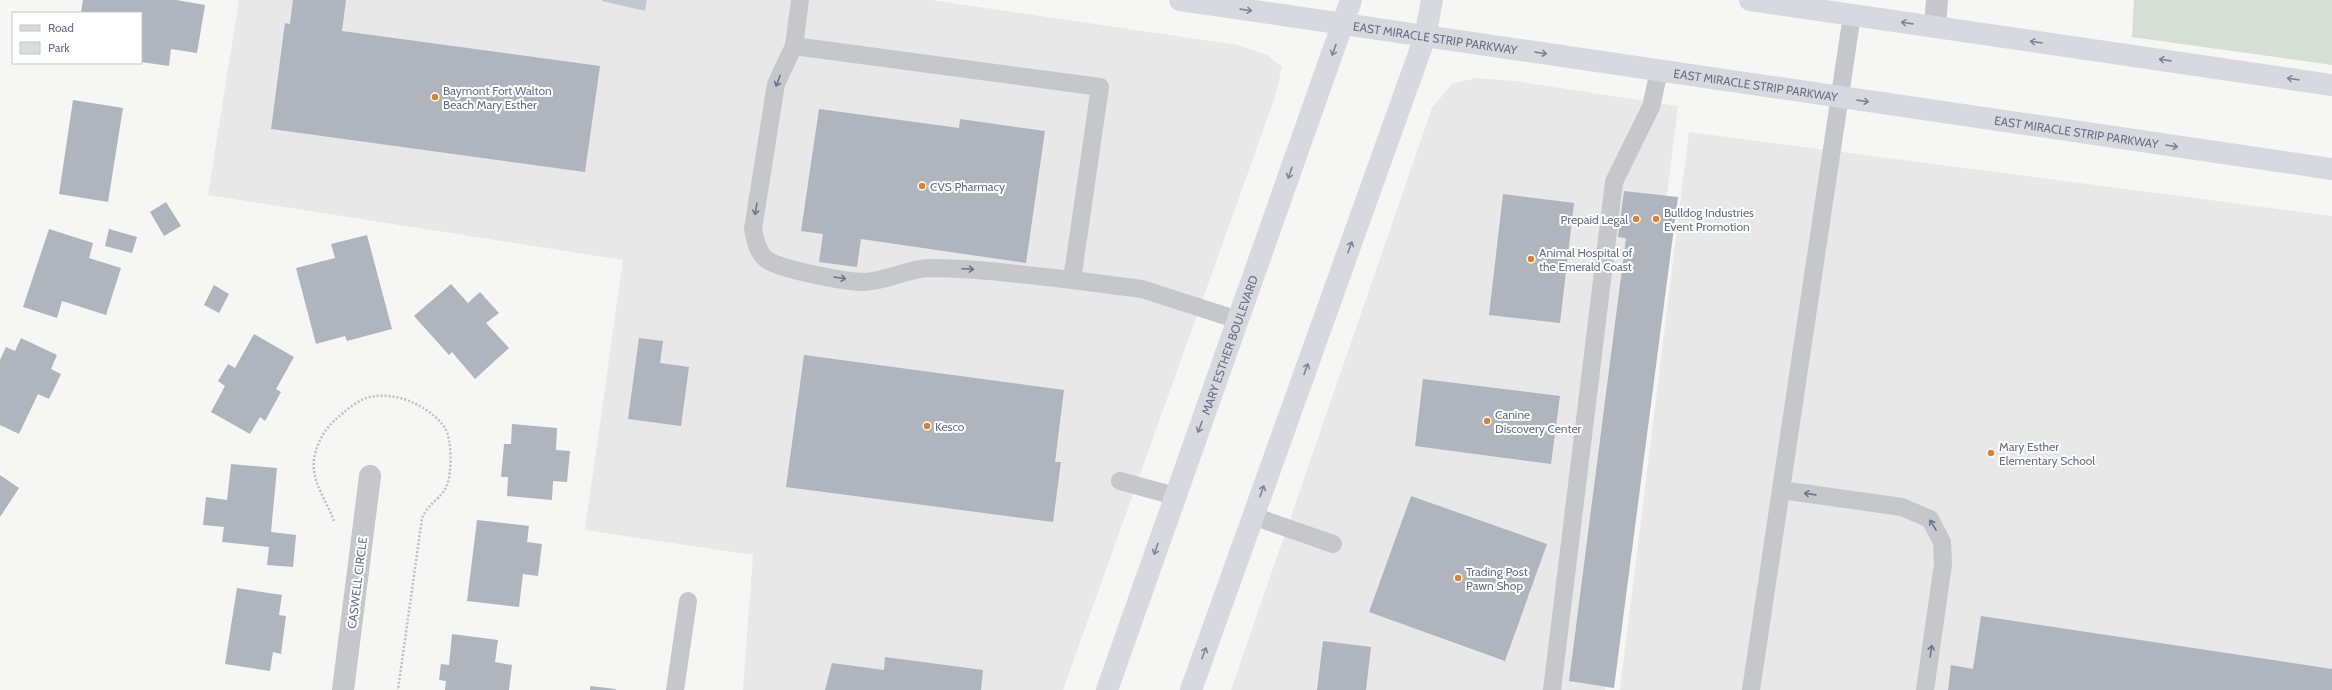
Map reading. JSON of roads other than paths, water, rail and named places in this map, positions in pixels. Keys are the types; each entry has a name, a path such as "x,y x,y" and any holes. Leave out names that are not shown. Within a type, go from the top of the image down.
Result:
{"main road":[{"name":"EAST MIRACLE STRIP PARKWAY","path":"1180,0 2332,169"},
{"name":"MARY ESTHER BOULEVARD","path":"1107,690 1351,0"},
{"path":"1191,690 1425,37 1432,0"},
{"path":"1750,0 2332,85"}],"street":[{"path":"1935,27 1937,0"},
{"name":"CASWELL CIRCLE","path":"343,690 370,476"}],"lane":[{"path":"800,0 794,46 776,84 753,229 757,246 768,260 799,272 863,282 893,278 927,268 971,269 1072,280 1142,289 1238,320"},
{"path":"1751,690 1852,15"},
{"path":"794,46 1100,87 1072,280"},
{"path":"1552,690 1614,182 1651,107 1659,71"},
{"path":"1120,481 1175,496"},
{"path":"1781,490 1902,507 1930,519 1942,542 1943,564 1926,690"},
{"path":"1253,516 1333,544"},
{"path":"676,690 688,601"}],"place":[{"name":"Baymont Fort Walton Beach Mary Esther","path":"435,97"},
{"name":"CVS Pharmacy","path":"922,186"},
{"name":"Prepaid Legal","path":"1636,219"},
{"name":"Bulldog Industries Event Promotion","path":"1656,219"},
{"name":"Animal Hospital of the Emerald Coast","path":"1531,259"},
{"name":"Canine Discovery Center","path":"1487,421"},
{"name":"Kesco","path":"927,426"},
{"name":"Mary Esther Elementary School","path":"1991,453"},
{"name":"Trading Post Pawn Shop","path":"1458,578"}]}
